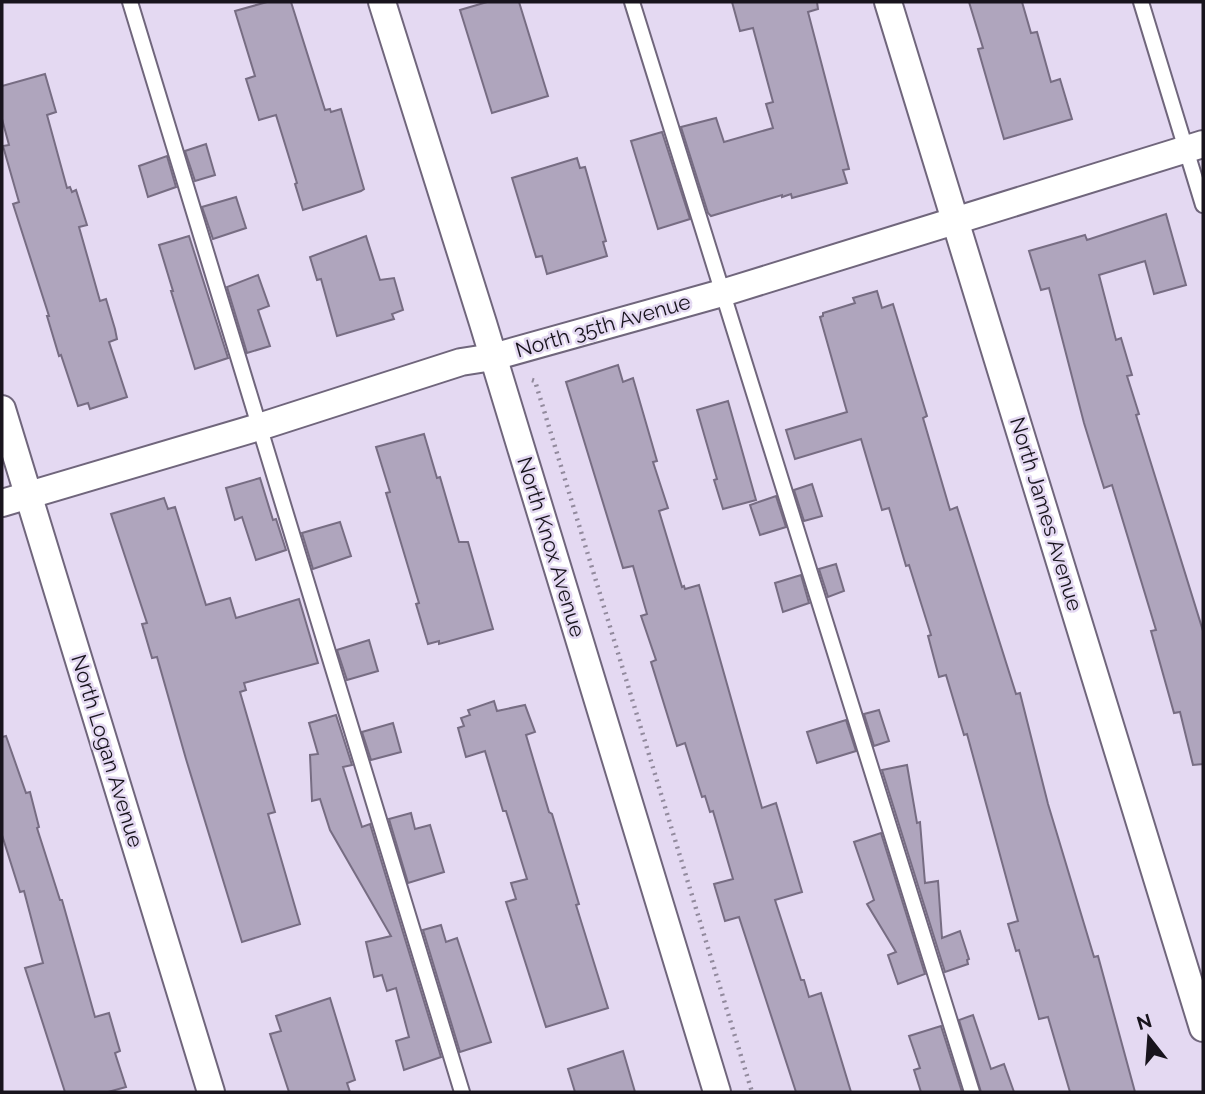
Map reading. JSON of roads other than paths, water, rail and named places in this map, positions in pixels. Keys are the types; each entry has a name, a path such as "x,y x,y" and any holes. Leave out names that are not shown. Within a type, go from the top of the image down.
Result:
{"street":[{"name":"North Knox Avenue","path":"382,2 717,1092"},
{"name":"North James Avenue","path":"888,2 1203,1028"},
{"name":"North 35th Avenue","path":"2,503 259,427 461,362 493,357 722,293 1195,146"},
{"name":"North Logan Avenue","path":"2,409 211,1092"}],"lane":[{"path":"130,2 462,1092"},
{"path":"632,2 972,1092"},
{"path":"1141,2 1195,146 1203,205"}]}
